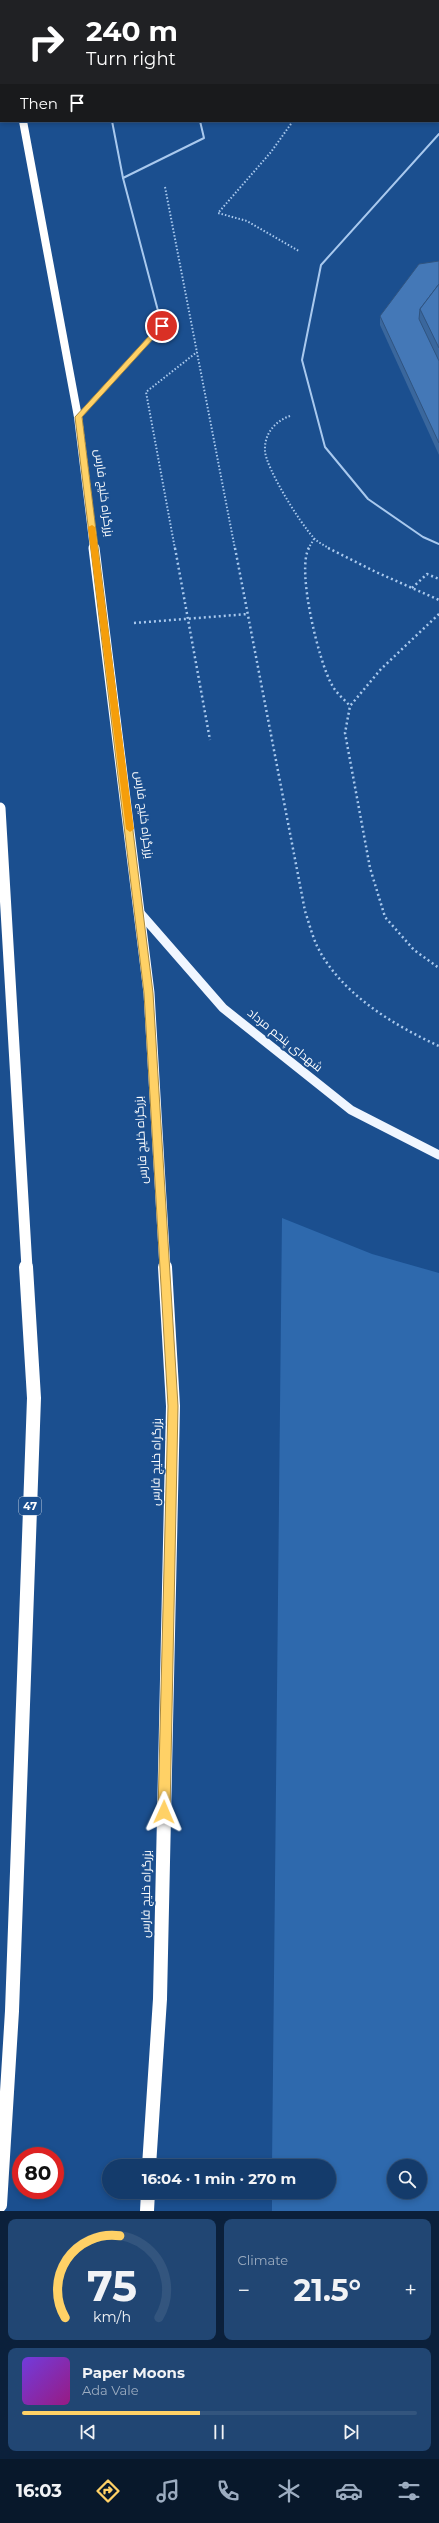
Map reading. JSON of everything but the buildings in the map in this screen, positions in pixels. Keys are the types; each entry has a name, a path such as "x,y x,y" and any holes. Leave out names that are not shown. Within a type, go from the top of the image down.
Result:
{"highway":[{"name":"بزرگراه خلیج فارس","path":"23,122 78,417 149,993 173,1406 160,1999 150,2159"},
{"name":"47","path":"0,808 34,1398 12,2011 0,2205"},
{"path":"147,2211 148,2199"}],"main road":[{"name":"شهدای پنجم مرداد","path":"140,914 224,1008 351,1110 439,1155"}],"lane":[{"path":"78,417 162,326 124,178 112,122"},
{"path":"124,178 204,138 200,122"},
{"path":"439,134 321,265 302,360 325,447 368,499 423,537 439,544"}],"path":[{"path":"292,122 271,152 218,213 247,221 321,265"},
{"path":"165,185 305,911 317,947 333,972 352,991 386,1016 428,1042 439,1046"},
{"path":"197,352 146,392 210,740"},
{"path":"315,410 287,417 272,427 266,440 264,455 314,539 332,550 439,600"},
{"path":"314,539 304,554 304,577 320,659 332,686 350,706"},
{"path":"412,588 427,574 439,579"},
{"path":"104,625 188,620 248,614"},
{"path":"439,614 382,669 350,706 344,733 370,868 385,917 414,950 439,968"}],"shaded area":[{"path":"282,1218 372,1254 439,1273 439,2211 272,2211 272,2199 336,2199 336,2159 272,2159"}],"slow traffic":[{"path":"92,527 130,829"}],"route":[{"path":"162,326 78,417 149,993 173,1406 164,1812"}]}
